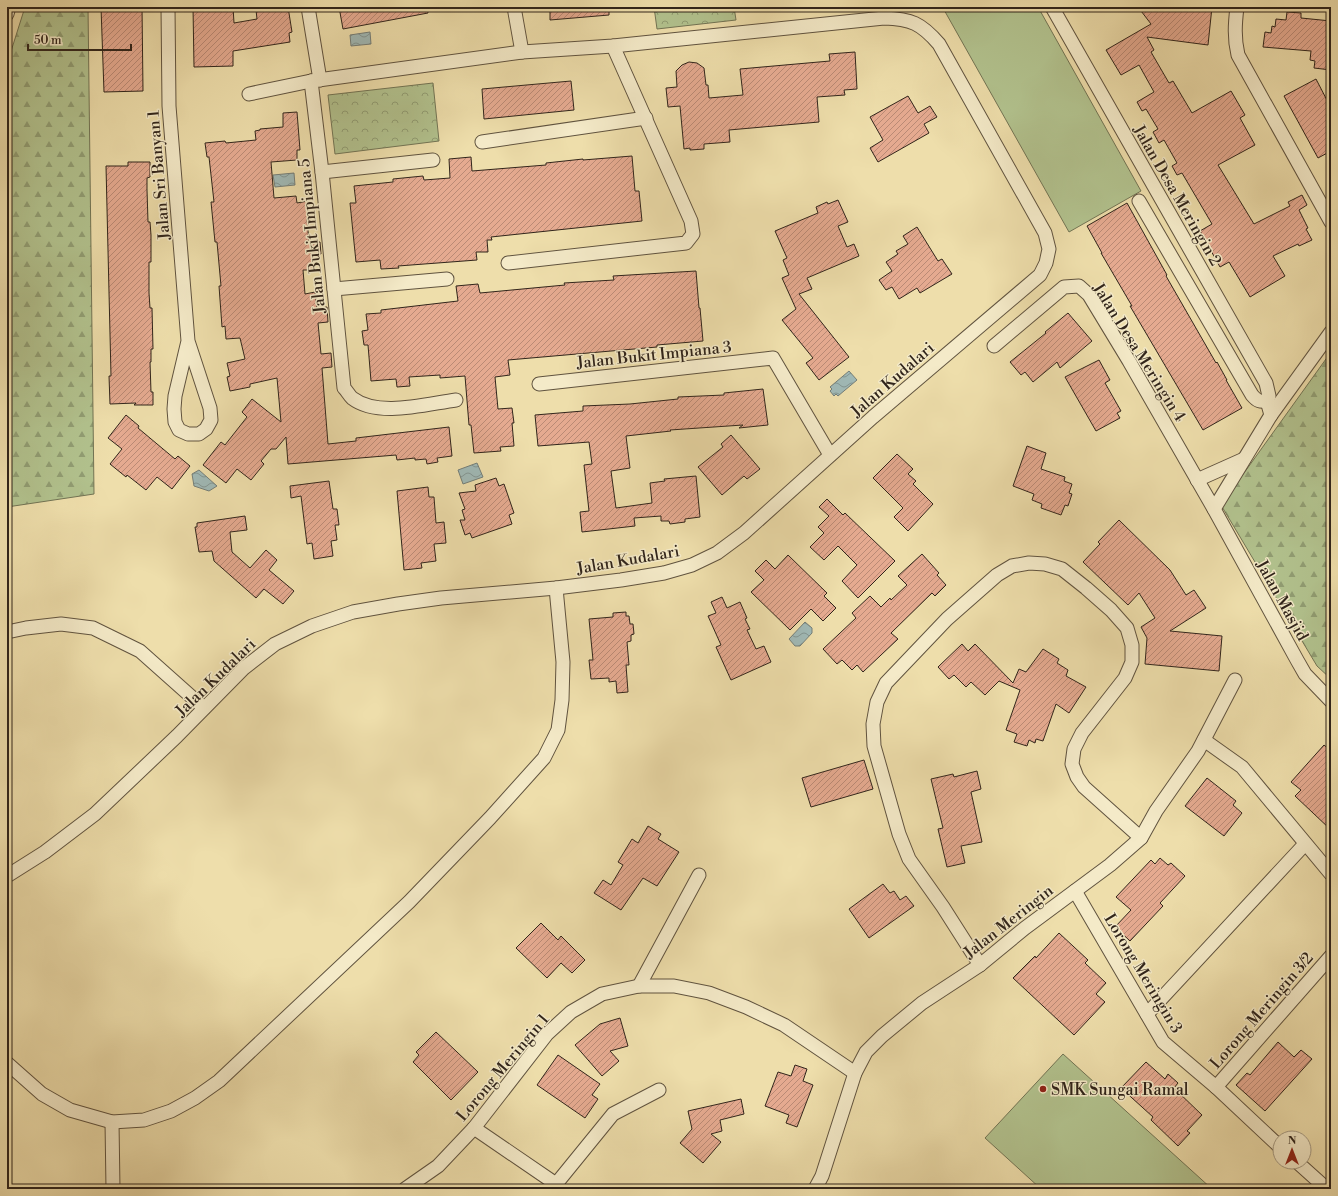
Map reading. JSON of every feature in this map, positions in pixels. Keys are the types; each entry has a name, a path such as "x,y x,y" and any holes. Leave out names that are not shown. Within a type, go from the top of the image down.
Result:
{"street":[{"path":"7,14 9,7"},
{"name":"Jalan Sri Banyan 1","path":"168,7 169,106 188,341 210,408 211,420 206,429 199,434 188,434 179,430 175,422 175,396 188,341"},
{"name":"Jalan Bukit Impiana 5","path":"308,7 322,172 344,388 351,397 359,402 382,408 396,408 456,400"},
{"path":"514,7 522,52"},
{"name":"Jalan Desa Meringin 2","path":"1052,7 1266,384 1269,396 1267,401 1272,415"},
{"path":"1237,7 1234,28 1238,55 1331,222"},
{"name":"Jalan Kudalari","path":"7,876 45,852 95,814 177,736 244,668 275,644 312,626 352,612 398,604 441,598 556,588 664,573 692,565 717,553 744,533 830,455 1040,275 1046,263 1049,249 1045,233 1037,217 939,44 929,32 916,23 882,12 613,46 522,52 315,81 249,94"},
{"path":"508,263 686,243 693,234 691,221 613,46"},
{"path":"482,142 646,118"},
{"path":"322,172 433,160"},
{"path":"1139,201 1252,395 1256,400 1261,402 1267,401"},
{"path":"334,289 447,279"},
{"name":"Jalan Desa Meringin 4","path":"994,346 1064,287 1079,286 1089,295 1129,361 1214,509"},
{"path":"1214,509 1244,458 1272,415 1331,332"},
{"name":"Jalan Bukit Impiana 3","path":"538,384 773,358 830,455"},
{"path":"1197,480 1244,458"},
{"name":"Jalan Masjid","path":"1214,509 1305,674 1331,701"},
{"path":"980,965 943,907 909,859 890,806 874,746 873,724 877,702 886,683 947,619 997,575 1012,566 1029,563 1045,564 1062,569 1111,610 1126,628 1132,645 1132,662 1125,678 1082,733 1074,749 1072,764 1076,777 1084,787 1141,838"},
{"path":"7,1063 42,1094 70,1110 112,1122 144,1120 171,1111 195,1098 219,1081 409,902 490,818 544,758 558,730 562,700 563,662 556,588"},
{"path":"7,632 61,624 93,628 140,651 204,708"},
{"name":"Jalan Meringin","path":"815,1189 822,1176 855,1073 866,1052 882,1036 922,1003 980,965 1110,865 1141,838 1156,811 1198,751 1235,680"},
{"path":"1204,740 1242,767 1331,874"},
{"path":"1147,1014 1305,844"},
{"path":"639,986 699,875"},
{"name":"Lorong Meringin 3","path":"1075,891 1164,1042 1216,1087 1272,1140"},
{"name":"Lorong Meringin 3/2","path":"1216,1087 1331,956"},
{"name":"Lorong Meringin 1","path":"405,1189 438,1166 474,1128 546,1034 571,1012 602,994 639,986 674,986 709,993 746,1007 784,1025 855,1073"},
{"path":"474,1128 554,1187 613,1114 659,1090"},
{"path":"112,1122 113,1189"},
{"path":"1306,1170 1327,1189"}],"green space":[{"path":"25,7 88,7 94,494 7,507 7,64"},
{"path":"654,7 734,7 736,20 657,29"},
{"path":"1038,7 1141,191 1069,232 943,8"},
{"path":"433,83 439,141 335,154 328,95"},
{"path":"1331,352 1331,679 1317,666 1221,505"},
{"path":"1063,1054 1212,1189 1041,1189 985,1138"}],"water":[{"path":"370,32 371,44 351,46 350,35"},
{"path":"294,173 295,185 275,187 273,175"},
{"path":"849,371 857,380 838,396 836,394 834,396 830,391 832,389 830,387"},
{"path":"477,463 483,477 463,484 458,470"},
{"path":"199,470 217,486 209,491 194,486 192,474"},
{"path":"805,622 812,628 812,633 800,646 795,646 789,639"}],"building":[{"path":"101,7 142,7 143,91 104,92"},
{"path":"193,7 233,7 234,23 257,19 256,10 288,7 292,32 289,33 290,42 233,51 233,66 194,67"},
{"path":"339,7 427,7 428,13 343,29"},
{"path":"550,7 609,7 609,15 550,20"},
{"path":"1138,7 1212,7 1208,45 1147,37 1154,50 1151,52 1169,83 1173,81 1192,113 1231,91 1245,115 1240,118 1255,145 1218,165 1254,224 1290,206 1288,202 1302,195 1307,205 1299,210 1312,240 1299,246 1298,244 1273,256 1285,276 1250,297 1229,262 1220,267 1200,231 1212,224 1182,173 1177,175 1172,166 1177,163 1164,140 1159,143 1153,132 1158,129 1146,109 1142,111 1137,102 1154,92 1139,65 1121,75 1106,50 1151,24"},
{"path":"1287,12 1301,13 1301,18 1331,21 1331,70 1314,68 1315,61 1310,60 1311,51 1263,47 1265,32 1271,33 1272,26 1275,27 1276,19 1286,20"},
{"path":"855,52 857,89 844,90 845,95 817,97 819,122 729,130 730,142 704,144 704,149 684,149 680,106 668,107 666,88 677,87 676,71 682,65 689,62 697,63 704,68 709,98 743,95 740,69 830,61 829,54"},
{"path":"1316,79 1331,108 1331,151 1318,158 1284,96"},
{"path":"571,81 574,110 484,119 482,89"},
{"path":"908,96 918,113 930,106 937,117 924,124 929,133 878,162 870,148 883,140 870,117"},
{"path":"297,112 300,150 297,150 297,160 271,162 274,198 296,196 297,203 308,201 309,219 307,219 309,242 320,242 321,254 312,255 313,270 303,270 305,294 315,292 317,308 327,307 328,322 318,323 321,354 331,353 332,367 322,368 328,444 356,441 356,438 449,427 452,456 437,458 438,462 427,464 426,459 415,460 415,458 397,460 396,455 288,464 286,437 276,449 271,449 261,461 264,464 251,480 237,469 226,483 203,465 221,442 225,445 247,417 242,412 252,399 281,422 277,378 250,384 250,387 230,391 227,377 230,376 227,363 245,359 240,338 226,339 225,326 222,327 219,286 221,286 217,242 215,242 211,202 214,202 209,157 207,157 205,143 225,141 226,143 256,140 255,131 260,129 283,127 283,113"},
{"path":"632,156 635,191 639,191 642,221 491,237 492,240 487,240 488,252 476,252 477,260 398,266 399,268 381,269 380,260 356,262 350,203 356,203 354,186 393,182 393,179 423,176 424,180 450,178 449,159 471,157 472,171 546,165 546,163 583,159"},
{"path":"128,162 150,162 150,177 147,178 147,190 148,222 150,222 151,235 149,293 150,308 152,308 153,349 151,349 150,362 153,405 134,405 136,403 110,404 109,376 111,376 106,166 128,166"},
{"path":"838,200 848,222 838,226 847,247 854,244 859,256 807,278 812,289 799,294 849,357 819,380 806,363 813,358 782,320 796,309 782,278 789,275 783,260 787,258 775,231 818,213 816,207 827,202 828,204"},
{"path":"1127,203 1167,275 1166,276 1216,363 1217,362 1242,408 1203,430 1130,306 1132,306 1087,226"},
{"path":"917,227 938,261 942,259 952,274 920,293 917,288 899,299 892,287 886,290 879,280 892,271 886,262 898,254 896,251 908,244 903,236"},
{"path":"696,271 703,341 657,345 657,347 508,360 510,375 495,377 498,409 512,408 514,423 512,423 514,446 500,447 501,451 474,453 471,425 469,425 465,376 440,378 440,375 409,377 410,386 397,387 396,379 371,381 368,345 364,345 362,331 368,330 366,314 381,313 381,310 458,301 456,286 478,284 480,293 565,285 564,283 614,280 613,276"},
{"path":"1068,313 1092,341 1060,368 1057,362 1033,382 1025,372 1021,375 1010,362"},
{"path":"1099,360 1110,380 1105,383 1121,411 1117,413 1120,418 1096,431 1065,377"},
{"path":"763,389 768,425 739,428 743,425 670,430 671,431 626,436 630,468 611,471 616,508 652,503 650,483 665,481 664,479 696,476 700,517 685,519 685,522 670,524 669,521 661,521 661,516 634,518 635,526 582,532 580,512 589,511 584,465 592,464 589,442 538,446 535,415 583,411 583,406 630,404 678,399 678,397 724,395 724,393"},
{"path":"126,415 139,426 138,428 175,459 178,456 190,466 172,489 157,477 146,490 110,464 122,449 108,438"},
{"path":"731,435 760,469 747,479 744,476 722,495 698,467 723,447 721,444"},
{"path":"1027,446 1046,453 1041,469 1065,477 1064,481 1072,484 1069,493 1072,494 1068,506 1065,505 1061,515 1041,508 1042,504 1032,500 1034,494 1013,486"},
{"path":"897,454 913,469 908,474 916,481 913,484 933,504 908,531 894,517 903,508 873,478"},
{"path":"496,478 499,486 504,484 514,513 509,515 512,524 472,538 470,533 465,535 460,520 465,520 462,510 465,509 459,493 476,491 475,485"},
{"path":"329,481 333,509 337,509 339,525 335,525 337,540 331,541 333,556 314,559 312,543 307,544 301,496 291,498 290,486"},
{"path":"428,487 429,497 434,497 436,523 444,522 446,543 434,544 436,561 421,563 422,568 404,570 397,491"},
{"path":"827,499 843,515 845,513 895,561 858,598 842,581 857,565 838,546 824,560 810,547 824,533 818,527 829,516 819,507"},
{"path":"245,516 247,530 230,532 232,552 250,568 266,550 277,560 269,570 294,591 283,604 264,589 256,598 214,561 212,551 199,552 195,527 197,527 197,523"},
{"path":"1119,520 1170,570 1186,595 1194,590 1206,608 1170,631 1222,636 1219,671 1145,664 1147,638 1141,627 1155,618 1139,593 1128,605 1083,562 1100,544 1098,542"},
{"path":"922,554 939,573 937,575 946,585 935,596 932,593 891,633 898,639 863,672 857,665 852,670 842,660 837,664 823,649 856,618 852,613 870,596 881,607 907,585 898,576"},
{"path":"788,555 827,593 824,596 836,608 823,621 811,609 790,630 751,592 764,580 755,571 766,560 775,569"},
{"path":"722,597 727,608 740,602 747,618 745,619 750,629 747,630 756,649 764,646 771,662 731,680 716,647 721,645 708,616 716,613 711,602"},
{"path":"626,612 626,616 629,616 630,624 633,624 634,634 631,635 631,641 627,642 629,665 626,665 628,692 617,693 616,681 609,682 609,678 591,679 589,660 593,660 589,619 613,617 613,613"},
{"path":"962,644 968,651 975,644 1013,683 1019,669 1026,672 1043,649 1059,659 1057,663 1068,670 1066,676 1086,687 1069,713 1056,704 1043,741 1036,739 1035,743 1029,740 1027,746 1014,742 1017,734 1006,730 1020,690 999,681 985,695 971,682 966,687 954,675 949,679 938,667"},
{"path":"1324,745 1331,751 1331,830 1295,796 1301,790 1291,782"},
{"path":"864,760 873,789 811,807 802,778"},
{"path":"977,771 981,789 971,792 982,842 961,846 965,863 947,867 938,829 943,828 931,779 953,774 954,777"},
{"path":"1207,778 1236,801 1233,805 1242,813 1224,836 1185,806"},
{"path":"648,826 661,834 658,839 679,852 657,886 643,878 621,910 594,893 603,880 611,885 623,865 618,862 632,839 638,843"},
{"path":"1160,858 1168,865 1171,863 1185,876 1160,903 1163,906 1130,941 1115,927 1131,910 1116,897 1151,860 1155,864"},
{"path":"883,884 890,893 894,891 900,900 906,896 914,906 869,938 849,909"},
{"path":"541,923 558,940 561,936 585,960 572,973 561,963 547,978 516,948"},
{"path":"1059,933 1088,960 1085,963 1106,983 1096,994 1105,1002 1074,1035 1013,978 1035,956 1036,958"},
{"path":"620,1018 628,1046 610,1051 619,1061 602,1076 575,1045 600,1024"},
{"path":"436,1032 478,1072 451,1100 413,1062 419,1055 416,1052"},
{"path":"1278,1042 1294,1057 1301,1050 1312,1059 1265,1111 1236,1085 1247,1073 1250,1075"},
{"path":"558,1055 600,1084 592,1095 598,1099 585,1118 537,1085"},
{"path":"1146,1062 1165,1079 1168,1074 1178,1083 1174,1088 1202,1115 1187,1131 1190,1133 1178,1146 1151,1120 1153,1117 1121,1088"},
{"path":"795,1065 807,1069 803,1081 813,1085 797,1127 786,1123 789,1115 765,1106 778,1072 791,1076"},
{"path":"741,1099 744,1114 720,1120 722,1131 711,1134 721,1142 703,1163 680,1143 692,1129 688,1111"}],"place":[{"name":"SMK Sungai Ramal","path":"1043,1089"}]}
